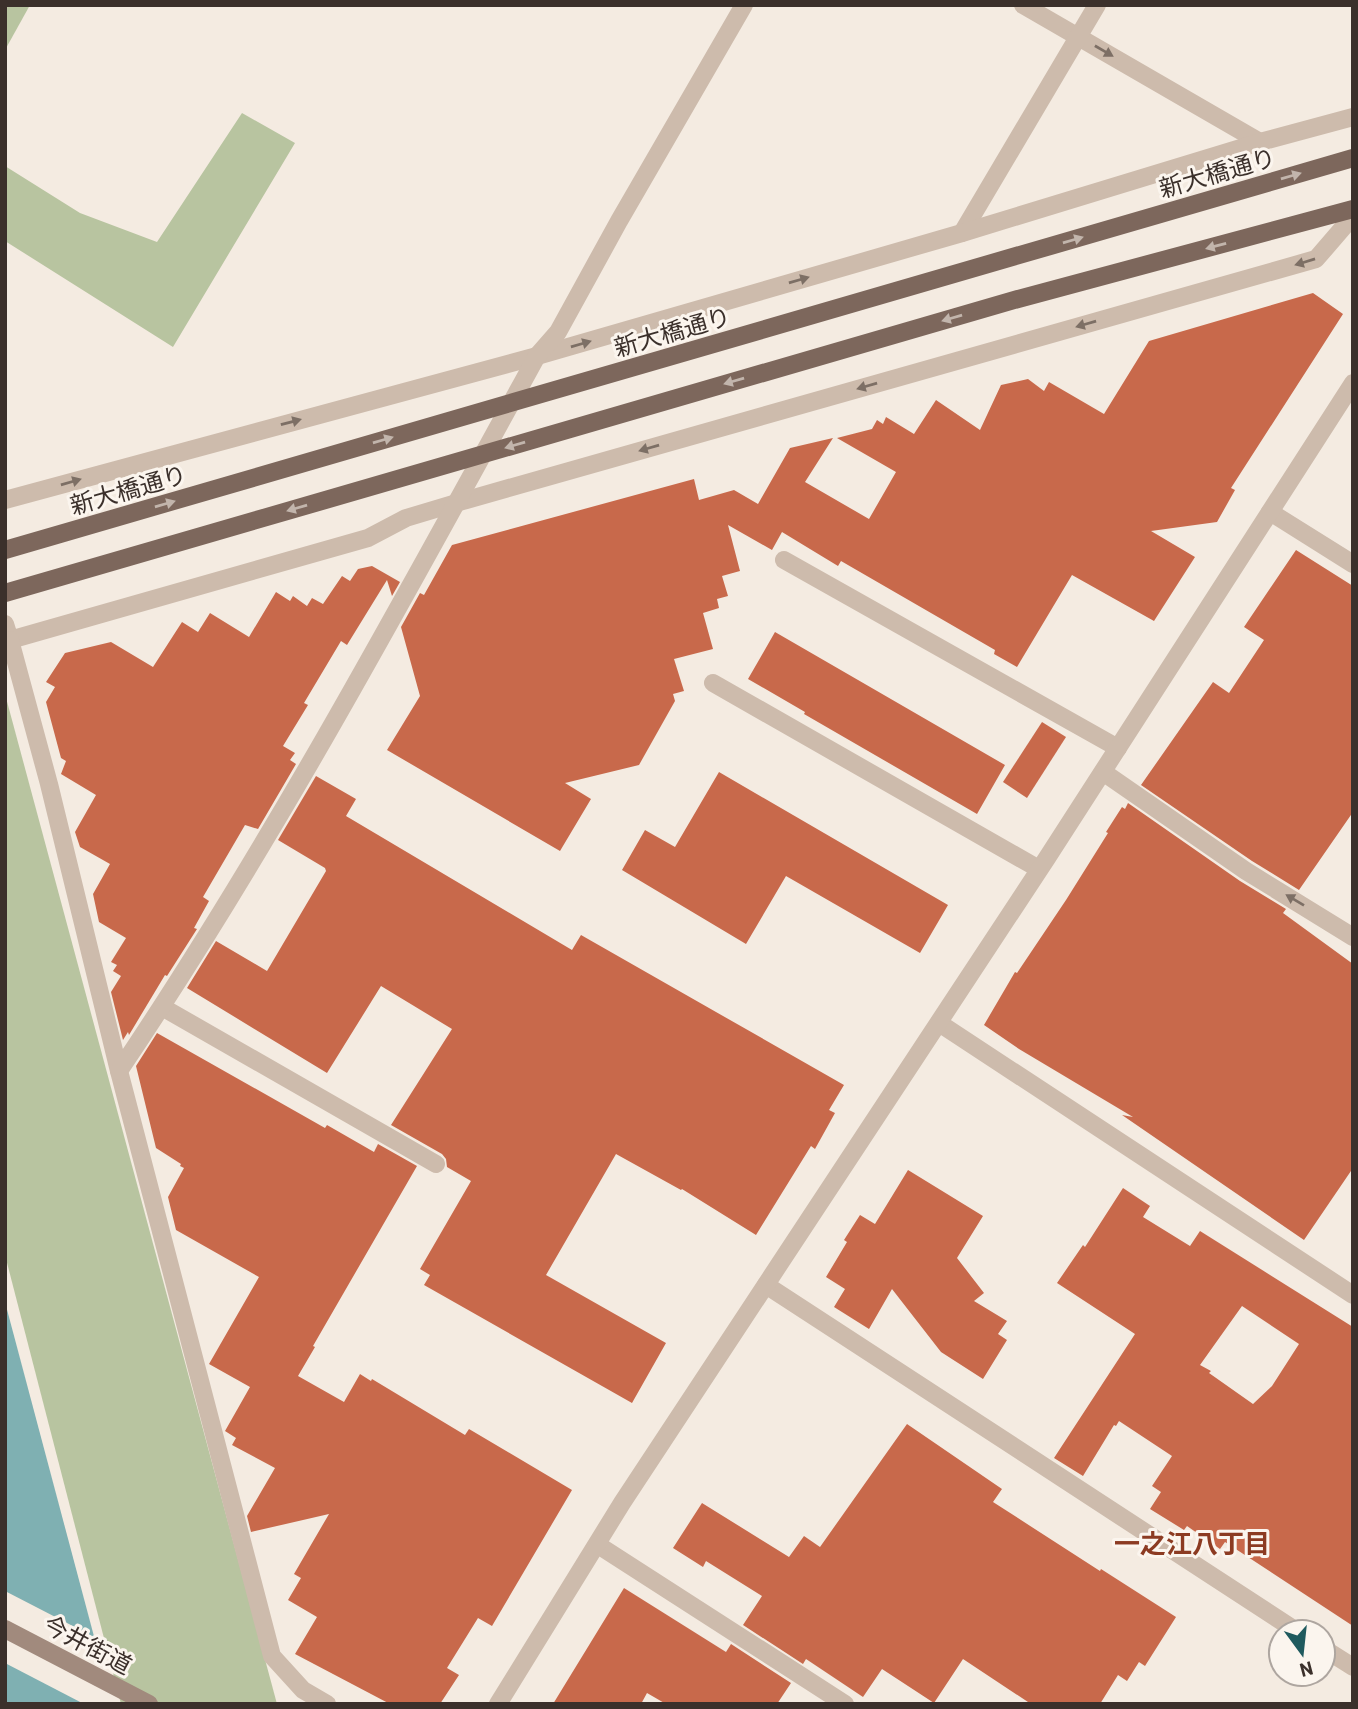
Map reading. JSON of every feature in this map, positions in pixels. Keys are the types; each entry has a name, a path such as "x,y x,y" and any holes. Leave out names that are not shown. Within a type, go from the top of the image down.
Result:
{"main road":[{"name":"新大橋通り","path":"5,550 1353,158"},
{"path":"5,593 1018,299 1353,209"}],"street":[{"path":"119,1070 162,1007 317,753 537,356 558,332 744,5"},
{"path":"1023,5 1259,142"},
{"path":"962,233 1097,5"},
{"path":"5,500 537,356 962,233 1259,142 1353,117"},
{"path":"327,1704 303,1690 272,1656 119,1070 50,784 8,632 368,538 406,518 456,503 1316,260 1353,216"},
{"path":"498,1704 622,1503 1103,772 1353,383"},
{"path":"1270,512 1353,564"},
{"path":"784,560 1118,748"},
{"path":"713,682 1039,869"},
{"path":"1103,772 1246,871 1353,937"},
{"path":"162,1007 436,1164"},
{"path":"939,1023 1353,1295"},
{"path":"765,1285 1276,1618"},
{"path":"598,1545 845,1704"},
{"name":"今井街道","path":"5,1629 149,1704"},
{"path":"1337,1657 1353,1667"}],"green space":[{"path":"5,5 30,5 5,50"},
{"path":"242,113 295,143 173,347 5,241 5,166 80,213 157,242"},
{"path":"5,694 277,1704 121,1704 5,1255"}],"water":[{"path":"5,1302 112,1704 5,1704"}],"pier":[{"path":"5,1591 98,1639 115,1704 84,1704 5,1663"}],"building":[{"path":"1313,293 1343,314 1231,488 1235,490 1217,522 1151,531 1195,557 1154,621 1072,575 1017,667 994,654 995,650 841,561 838,566 782,532 772,550 728,525 740,571 722,576 728,596 717,599 719,608 703,613 713,649 674,659 684,691 673,694 675,701 639,765 565,783 591,799 560,851 387,750 420,696 401,627 420,593 424,595 452,545 694,479 699,500 734,490 758,504 790,448 833,438 805,482 869,519 896,472 837,438 872,429 877,420 883,424 886,417 914,434 936,400 980,430 1001,385 1028,379 1044,391 1049,382 1104,414 1149,341"},
{"path":"1296,550 1353,586 1353,812 1299,890 1141,785 1213,682 1229,693 1264,640 1244,627"},
{"path":"372,566 400,582 392,596 387,580 347,645 341,641 304,703 308,705 283,746 295,753 290,760 296,764 258,829 245,825 203,897 209,901 194,928 197,929 129,1035 128,1032 123,1040 111,992 121,976 113,971 117,965 111,962 126,938 99,922 93,894 110,864 80,847 75,832 96,795 61,774 66,761 61,758 46,702 55,687 46,682 65,653 111,642 153,667 182,622 198,632 210,613 249,637 276,592 290,601 293,596 307,606 312,598 323,604 342,576 350,581 358,569"},
{"path":"775,632 1005,765 977,814 748,679"},
{"path":"1042,722 1066,737 1027,798 1003,782"},
{"path":"719,772 948,905 920,953 786,876 746,944 622,870 645,830 675,847"},
{"path":"316,776 356,799 346,816 572,950 581,935 844,1085 829,1110 835,1113 815,1149 811,1146 756,1235 682,1189 616,1154 546,1275 666,1343 632,1403 424,1285 430,1275 420,1269 471,1181 447,1167 442,1154 391,1125 452,1029 381,986 327,1073 187,988 216,941 267,971 326,871 278,840"},
{"path":"1128,803 1240,881 1286,909 1283,913 1353,964 1353,1168 1304,1240 1122,1115 1133,1117 984,1025 1015,972 1017,973 1066,900 1122,807 1125,809"},
{"path":"157,1033 325,1128 327,1125 374,1152 378,1144 417,1166 298,1376 344,1402 360,1374 465,1435 469,1429 572,1490 492,1626 478,1618 447,1668 459,1675 440,1704 390,1704 295,1654 317,1617 288,1600 301,1578 294,1574 329,1514 251,1532 247,1516 275,1468 232,1445 236,1438 225,1431 250,1387 209,1364 259,1277 176,1230 168,1197 184,1168 156,1148 136,1066"},
{"path":"908,1170 983,1216 957,1258 984,1293 974,1301 1007,1321 998,1334 1007,1340 983,1379 941,1352 892,1289 869,1329 834,1307 845,1289 826,1277 847,1242 844,1240 860,1215 875,1224"},
{"path":"1123,1188 1150,1206 1143,1217 1190,1246 1200,1231 1353,1327 1353,1626 1225,1542 1220,1549 1187,1526 1184,1530 1150,1509 1161,1492 1152,1486 1172,1456 1119,1421 1083,1476 1054,1458 1135,1334 1057,1283 1083,1245 1085,1247","holes":["1242,1306 1299,1344 1272,1386 1253,1404 1200,1365"]},
{"path":"907,1424 1002,1489 993,1502 1176,1617 1145,1666 1139,1662 1127,1681 1118,1675 1100,1704 1031,1704 963,1659 934,1703 882,1669 863,1697 806,1659 803,1664 743,1625 762,1596 706,1561 703,1567 673,1548 702,1503 789,1557 804,1536 820,1547"},
{"path":"624,1588 726,1652 731,1644 791,1683 777,1704 666,1704 647,1693 641,1704 553,1704"}],"district":[{"name":"一之江八丁目","path":"1192,1542"}]}
